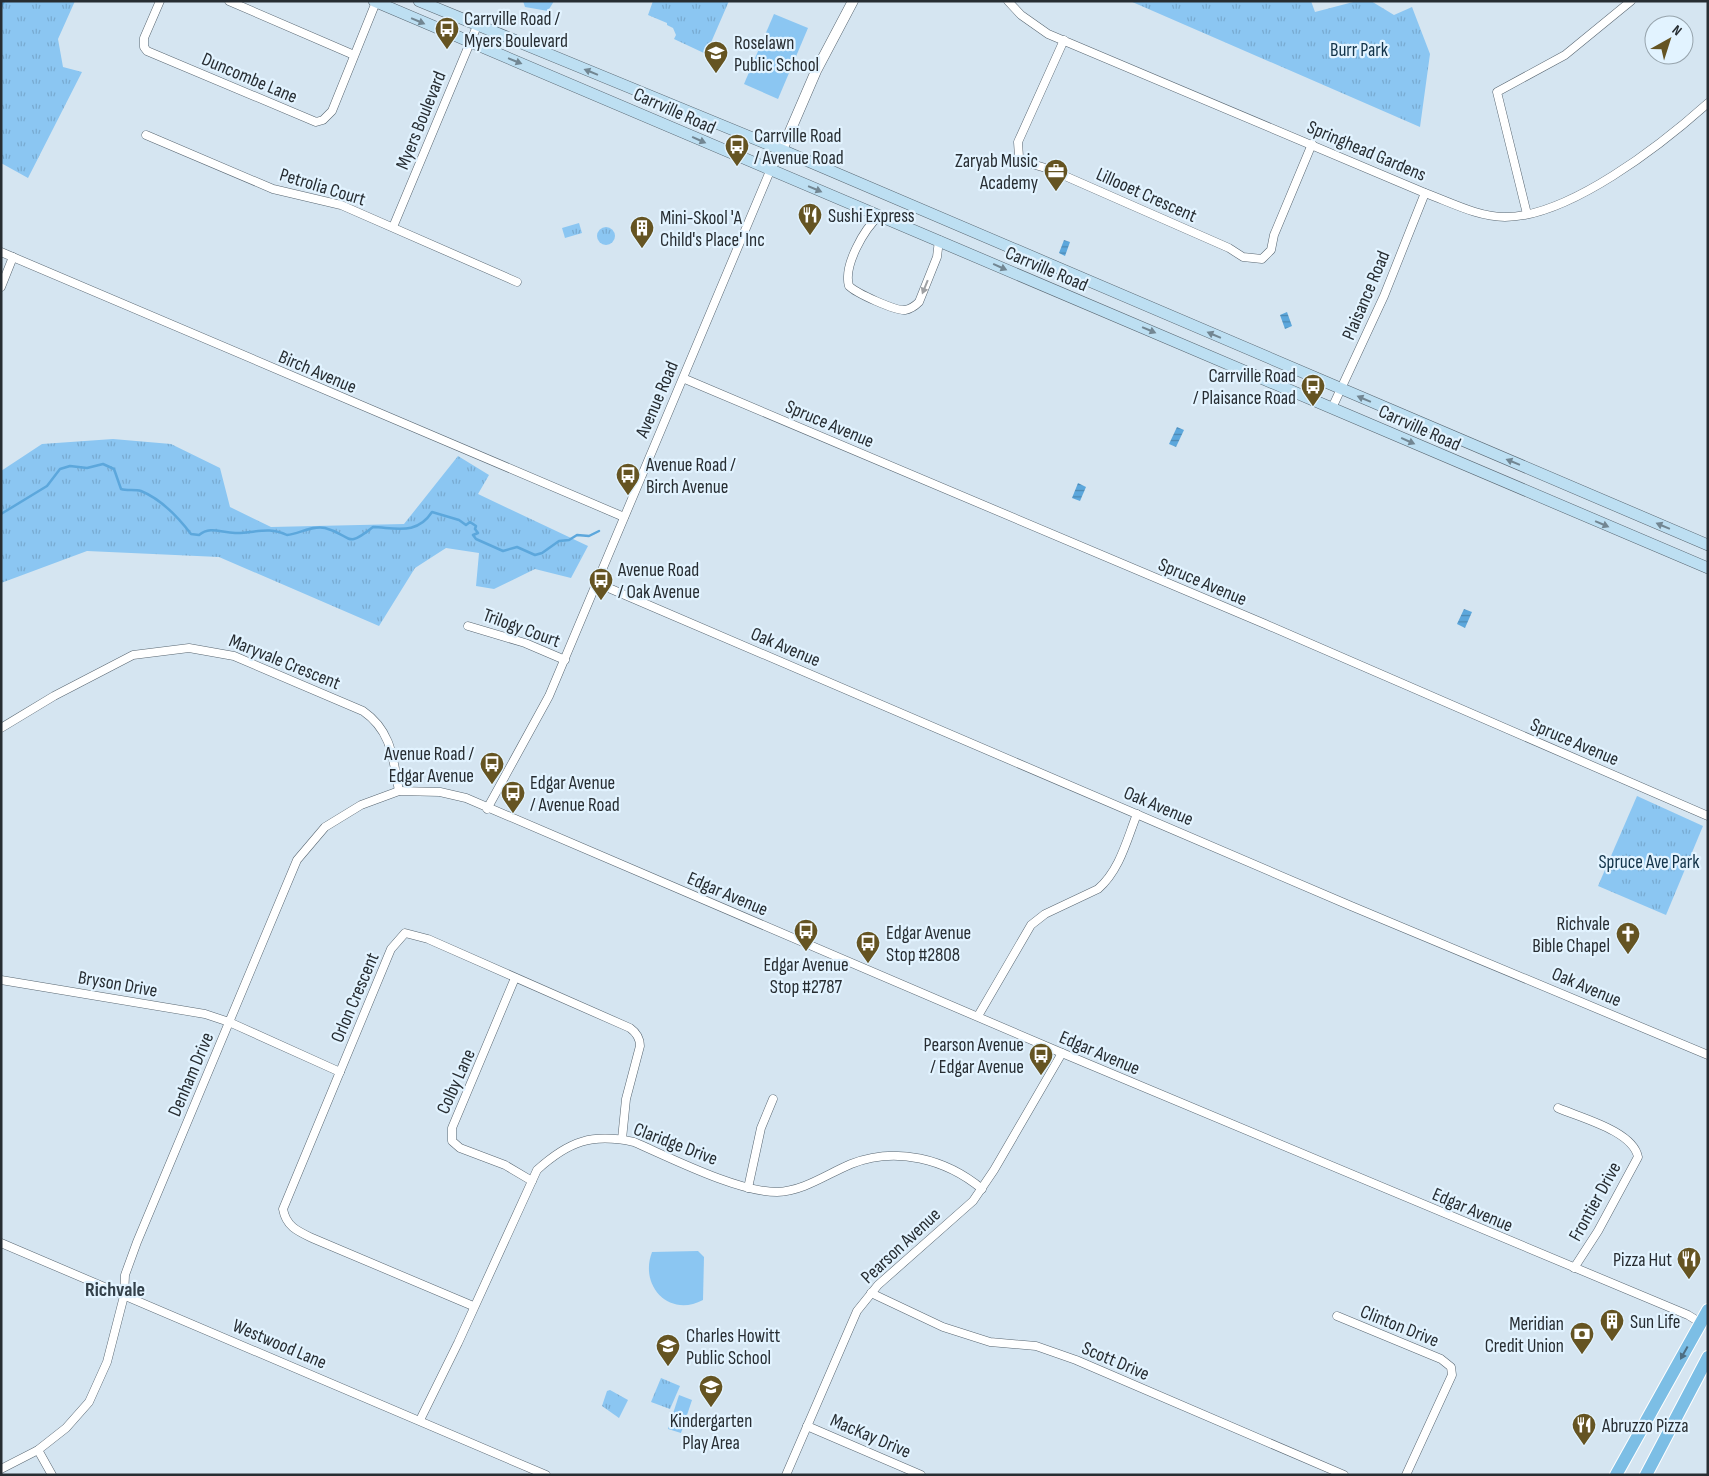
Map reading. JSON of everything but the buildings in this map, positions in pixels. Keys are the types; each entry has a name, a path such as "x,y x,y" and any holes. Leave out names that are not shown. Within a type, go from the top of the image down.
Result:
{"main road":[{"name":"Carrville Road","path":"420,1 782,150 1708,545"},
{"name":"Carrville Road","path":"375,2 1708,568"},
{"path":"616,103 622,85"},
{"path":"1033,282 1041,261"},
{"path":"1616,1475 1708,1310"},
{"path":"1646,1475 1708,1357"}],"street":[{"name":"Duncombe Lane","path":"160,1 144,38 144,47 147,51 316,122 329,115 375,2"},
{"path":"229,1 354,54"},
{"name":"Avenue Road","path":"487,809 549,696 770,171 782,150 816,71 853,1"},
{"name":"Springhead Gardens","path":"1008,1 1032,24 1064,40 1425,193 1485,215 1506,217 1549,210 1570,200 1640,158 1708,103"},
{"path":"1526,214 1497,92 1501,88 1565,55 1631,1"},
{"name":"Myers Boulevard","path":"394,228 477,26"},
{"name":"Lillooet Crescent","path":"1064,40 1018,142 1019,157 1025,162 1042,167 1229,248 1243,257 1262,259 1271,250 1274,235 1312,144"},
{"name":"Petrolia Court","path":"146,134 273,189 334,203 517,282"},
{"name":"Plaisance Road","path":"1332,408 1384,296 1425,193"},
{"path":"879,216 866,229 847,273 849,286 869,297 903,310 919,302 937,257 939,240"},
{"name":"Birch Avenue","path":"1,252 624,518"},
{"path":"1,287 13,257"},
{"name":"Spruce Avenue","path":"684,378 1274,628 1708,816"},
{"name":"Oak Avenue","path":"597,583 1351,906 1708,1055"},
{"name":"Trilogy Court","path":"468,626 516,639 565,660"},
{"name":"Maryvale Crescent","path":"1,728 54,696 133,655 189,648 205,649 234,656 363,711 376,720 390,749 398,792"},
{"name":"Denham Drive","path":"1,1469 38,1450 66,1428 89,1402 106,1362 124,1296 125,1275 137,1242 297,860 325,827 361,805 398,792 440,792 466,798 487,809"},
{"name":"Edgar Avenue","path":"487,809 978,1016 1062,1054 1688,1315 1701,1323"},
{"path":"978,1016 1031,925 1045,914 1098,889 1116,869 1137,814"},
{"name":"Orlon Crescent","path":"473,1306 312,1238 288,1224 283,1209 392,949 405,933 428,939 636,1032 640,1040 640,1046 626,1099 622,1139"},
{"name":"Colby Lane","path":"515,978 452,1128 452,1141 460,1148 505,1165 532,1181"},
{"name":"Bryson Drive","path":"1,980 206,1014 229,1022 340,1072"},
{"name":"Pearson Avenue","path":"786,1475 857,1311 871,1294 973,1201 1062,1054"},
{"path":"748,1188 761,1128 773,1099"},
{"name":"Frontier Drive","path":"1558,1108 1625,1137 1636,1148 1638,1156 1598,1231 1574,1268"},
{"name":"Claridge Drive","path":"420,1420 458,1344 473,1306 538,1170 551,1157 572,1145 592,1138 622,1139 748,1188 777,1192 823,1179 859,1162 899,1155 932,1161 957,1172 982,1189"},
{"name":"Westwood Lane","path":"1,1243 546,1475"},
{"name":"Scott Drive","path":"871,1294 943,1327 990,1342 1036,1346 1076,1360 1344,1475"},
{"name":"Clinton Drive","path":"1337,1316 1441,1359 1451,1367 1452,1375 1445,1392 1406,1475"},
{"name":"MacKay Drive","path":"807,1426 921,1475"},
{"path":"38,1450 52,1475"}],"green space":[{"path":"1,1 75,1 58,39 63,67 82,72 28,178 1,163"},
{"path":"523,1 554,1 548,11 525,7"},
{"path":"653,1 729,1 706,54 674,39 676,35 673,28 667,25 667,23 648,15"},
{"name":"Burr Park","path":"1130,1 1311,1 1315,12 1357,1 1371,1 1394,15 1412,7 1430,54 1420,127"},
{"path":"774,14 808,28 778,99 744,84"},
{"path":"579,223 582,233 565,238 562,228"},
{"path":"606,227 612,230 615,236 612,242 606,245 600,242 597,236 600,230"},
{"path":"113,439 171,444 220,468 230,507 271,527 404,524 458,456 489,475 478,494 588,546 571,578 535,569 494,589 476,586 479,553 446,548 415,568 379,626 219,557 87,551 1,583 1,471 42,444"},
{"name":"Spruce Ave Park","path":"1637,796 1703,826 1666,915 1598,886"},
{"path":"698,1251 704,1257 703,1300 691,1305 679,1305 668,1302 653,1287 649,1265 652,1252"},
{"path":"661,1378 680,1386 670,1409 651,1402"},
{"path":"610,1390 628,1400 619,1418 602,1406 607,1391"},
{"path":"679,1395 692,1400 681,1433 668,1429"}],"shaded area":[{"path":"1064,240 1070,242 1065,256 1059,253"},
{"path":"1287,312 1292,326 1285,329 1280,315"},
{"path":"1177,427 1184,430 1176,447 1169,444"},
{"path":"1078,483 1086,487 1080,501 1072,498"},
{"path":"1464,609 1472,612 1465,628 1457,624"}],"waterway":[{"path":"1,7 4,1"},
{"path":"1,514 47,486 60,469 70,466 87,468 103,464 114,469 121,489 136,490 148,494 175,515 191,534 199,535 213,530 232,533 268,530 287,535 320,527 352,539 357,538 373,527 398,529 413,527 420,524 432,512 459,520 466,525 470,522 476,526 475,529 478,533 473,535 476,539 503,551 517,547 535,555 542,553 559,541 569,540 577,535 589,536 599,531"}],"place":[{"name":"Carrville Road / Myers Boulevard","path":"447,50"},
{"name":"Roselawn Public School","path":"716,74"},
{"name":"Carrville Road / Avenue Road","path":"737,167"},
{"name":"Zaryab Music Academy","path":"1056,192"},
{"name":"Sushi Express","path":"810,236"},
{"name":"Mini-Skool 'A Child's Place' Inc","path":"642,249"},
{"name":"Carrville Road / Plaisance Road","path":"1313,407"},
{"name":"Avenue Road / Birch Avenue","path":"628,496"},
{"name":"Avenue Road / Oak Avenue","path":"601,601"},
{"name":"Avenue Road / Edgar Avenue","path":"492,785"},
{"name":"Edgar Avenue / Avenue Road","path":"513,814"},
{"name":"Edgar Avenue Stop #2787","path":"806,952"},
{"name":"Richvale Bible Chapel","path":"1628,955"},
{"name":"Edgar Avenue Stop #2808","path":"868,964"},
{"name":"Pearson Avenue / Edgar Avenue","path":"1041,1076"},
{"name":"Pizza Hut","path":"1689,1280"},
{"name":"Sun Life","path":"1612,1342"},
{"name":"Meridian Credit Union","path":"1582,1355"},
{"name":"Charles Howitt Public School","path":"668,1367"},
{"name":"Kindergarten Play Area","path":"711,1408"},
{"name":"Abruzzo Pizza","path":"1584,1446"}],"district":[{"name":"Richvale","path":"115,1289"}]}
